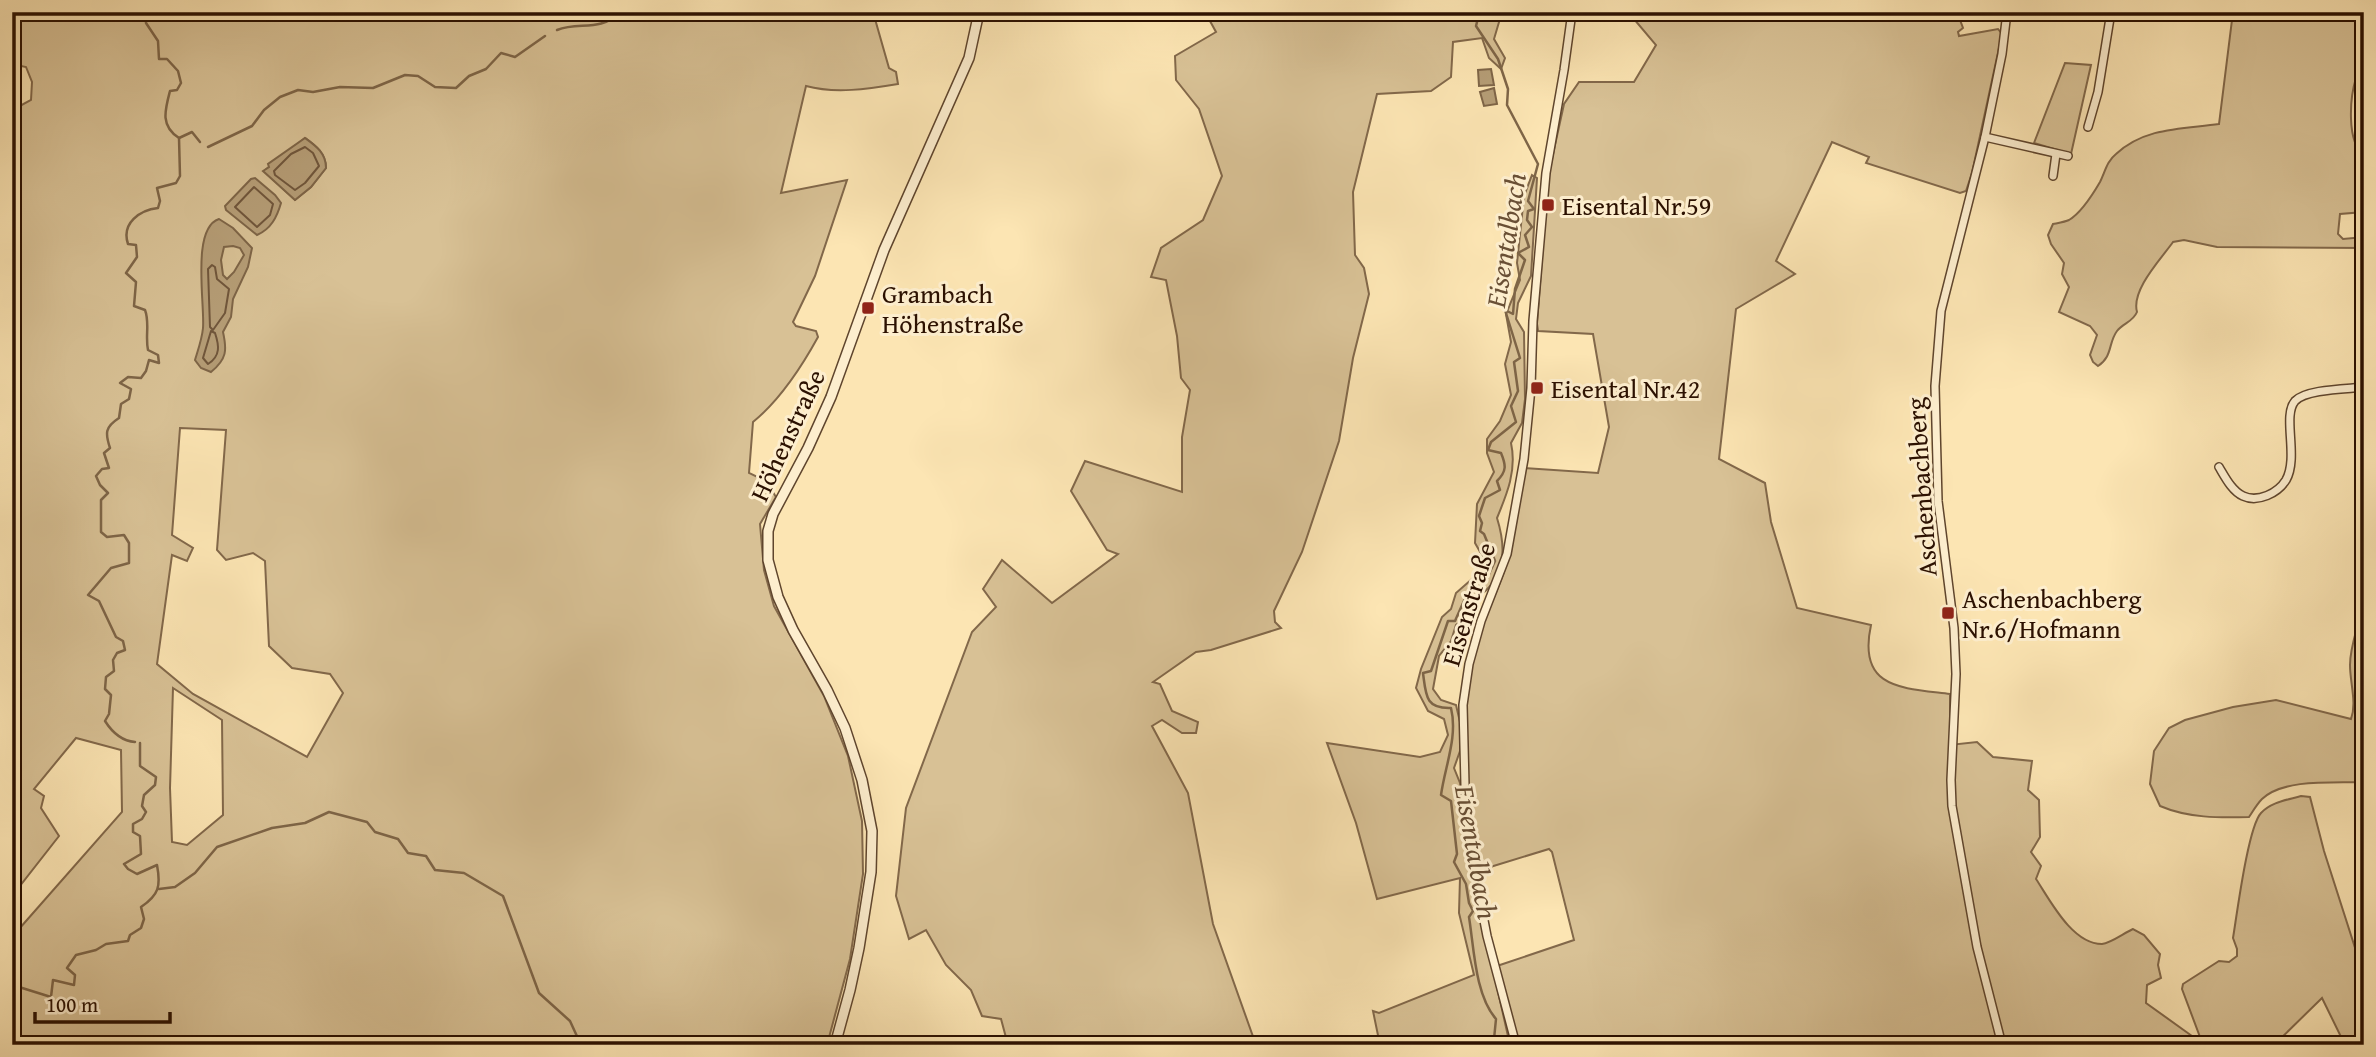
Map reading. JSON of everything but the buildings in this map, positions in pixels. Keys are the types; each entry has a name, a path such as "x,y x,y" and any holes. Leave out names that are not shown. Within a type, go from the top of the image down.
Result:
{"street":[{"name":"Höhenstraße","path":"835,1045 859,948 871,872 872,831 862,780 845,728 828,690 793,630 778,597 768,560 768,531 773,514 831,397 884,250 969,58 979,12"},
{"name":"Eisenstraße","path":"1516,1045 1487,936 1474,869 1465,785 1463,705 1469,664 1481,621 1507,554 1524,459 1546,173 1572,12"},
{"name":"Aschenbachberg","path":"2002,1045 1977,947 1952,806 1956,674 1954,628 1938,502 1935,386 1941,310 1985,137 2007,12"},
{"path":"2088,127 2098,92 2111,12"},
{"path":"1985,137 2068,156"},
{"path":"2053,176 2056,154"},
{"path":"2219,467 2243,496 2259,498 2274,492 2284,482 2290,468 2290,415 2296,400 2308,394 2364,387"}],"shaded area":[{"path":"12,12 873,12 889,68 896,72 898,84 840,90 806,86 781,193 847,180 815,276 793,322 796,326 816,331 818,337 789,383 753,422 749,473 766,481 776,497 760,524 764,570 774,606 824,696 848,756 862,821 863,874 850,959 827,1045 12,1045 12,937 122,812 121,750 76,738 34,789 44,796 41,808 59,836 12,896 12,94 18,107 31,100 32,82 26,67 12,64","holes":["305,138 322,154 326,168 311,187 295,200 264,171","180,428 226,430 217,550 226,560 253,553 265,561 269,646 292,668 330,674 343,693 307,757 193,694 157,664 172,555 187,561 193,548 172,535","173,688 222,720 223,815 187,845 172,842 170,788"]},
{"path":"1205,12 1502,12 1494,39 1505,58 1501,69 1489,58 1482,38 1453,42 1451,77 1431,91 1377,94 1353,192 1355,255 1364,268 1369,294 1353,358 1339,441 1302,552 1274,611 1275,622 1281,628 1211,650 1196,652 1153,682 1160,684 1172,711 1198,722 1196,733 1182,733 1162,720 1152,726 1188,793 1213,924 1256,1045 1008,1045 1001,1019 982,1016 971,990 946,965 926,930 909,939 896,896 906,808 972,632 996,607 983,589 1002,560 1052,603 1118,554 1107,550 1071,491 1085,461 1182,492 1182,437 1190,390 1181,378 1177,336 1166,280 1151,277 1161,248 1203,220 1222,176 1199,109 1176,80 1175,56 1216,32"},
{"path":"1628,12 1957,12 1963,28 1958,32 1959,36 1998,29 2002,34 1966,191 1960,193 1866,163 1869,157 1832,142 1776,261 1795,274 1736,309 1719,459 1765,483 1771,522 1797,608 1871,625 1868,646 1871,662 1877,673 1900,686 1950,694 1950,745 1977,742 1993,757 2032,761 2028,790 2039,800 2040,837 2031,852 2041,866 2036,879 2055,909 2081,937 2102,944 2133,929 2144,935 2160,954 2158,965 2161,978 2147,985 2146,1003 2192,1036 2194,1045 1519,1045 1497,966 1574,940 1549,849 1480,872 1476,863 1467,764 1468,690 1477,640 1509,557 1524,468 1598,473 1609,427 1593,334 1538,331 1537,324 1548,177 1564,104 1579,82 1634,82 1656,45"},
{"path":"2233,12 2364,12 2364,74 2356,78 2351,119 2354,140 2364,155 2364,212 2340,214 2338,234 2343,239 2364,237 2364,248 2217,247 2184,240 2173,242 2138,294 2137,312 2117,331 2106,358 2098,366 2090,355 2097,335 2090,326 2059,312 2069,287 2062,274 2064,263 2048,235 2053,224 2069,220 2082,208 2100,182 2110,160 2127,145 2165,131 2219,124"},
{"path":"2065,63 2091,65 2071,154 2034,143"},
{"path":"1532,175 1537,178 1531,276 1518,303 1516,319 1524,332 1525,399 1522,423 1511,443 1513,463 1510,482 1497,518 1503,553 1501,564 1492,583 1474,599 1469,616 1456,625 1451,641 1439,656 1433,689 1441,700 1456,705 1460,722 1460,751 1454,768 1460,783 1470,867 1510,1045 1380,1045 1373,1011 1379,1013 1474,975 1459,913 1460,878 1377,899 1356,823 1327,743 1420,757 1440,752 1448,735 1444,719 1428,711 1416,688 1442,617 1451,609 1456,593 1480,572 1483,557 1475,543 1477,504 1494,472 1487,453 1487,439 1500,421 1511,395 1505,364 1511,342 1506,314 1520,280 1517,263 1524,196"},
{"path":"2361,519 2364,519 2364,782 2311,783 2283,788 2262,799 2249,817 2193,815 2160,806 2150,784 2154,751 2169,728 2185,720 2233,707 2276,700 2351,719 2353,700 2350,658 2363,595"},
{"path":"2301,796 2310,797 2324,851 2358,957 2364,952 2364,1045 2345,1045 2322,998 2274,1045 2203,1045 2182,989 2183,984 2219,961 2229,962 2237,956 2233,938 2247,852 2256,821 2270,806"}],"water":[{"path":"1491,69 1494,85 1479,86 1478,70"},
{"path":"1494,88 1497,104 1484,106 1480,92"},
{"path":"305,138 322,154 326,168 311,187 295,200 263,171 269,167 268,164"},
{"path":"255,178 281,203 273,222 257,235 226,210 225,206"},
{"path":"219,219 233,228 252,248 248,267 233,299 231,317 223,332 225,354 211,372 201,368 195,360 203,328 202,251 210,225","holes":["224,247 240,248 244,255 227,279 223,275 221,260"]}],"waterway":[{"path":"135,742 117,735 105,721 109,714 111,695 105,689 106,677 114,671 113,660 117,653 125,650 123,641 116,637 99,601 88,595 111,568 129,563 129,543 124,535 107,537 101,532 101,500 108,493 96,476 102,469 109,468 104,453 110,448 107,431 119,418 121,404 129,399 131,389 120,383 128,377 141,378 149,360 159,363 158,355 148,350 145,310 134,306 136,282 126,273 137,257 136,245 128,244 127,230 139,215 158,208 160,201 157,188 176,183 180,176 179,138 169,128 166,117 170,91 177,90 181,83 178,71 167,59 159,59 158,41 146,23 144,12"},
{"path":"557,30 597,25 620,12"},
{"name":"Eisentalbach","path":"1487,12 1478,18 1476,26 1498,59 1508,89 1507,105 1538,164 1528,201 1534,209 1528,211 1527,220 1532,227 1525,235 1529,247 1518,253 1525,260 1515,289 1513,314 1505,310 1520,358 1514,362 1518,391 1511,406 1516,422 1491,442 1488,450 1501,453 1505,464 1503,474 1497,481 1500,490 1485,498 1479,516 1482,523 1480,531 1484,534 1495,561 1483,587 1467,594 1455,621 1448,621 1431,671 1423,673 1428,699 1436,706 1451,708 1452,741 1441,795 1451,801 1457,854 1454,862 1466,884 1473,911 1469,917 1476,971 1484,997 1496,1019 1494,1039 1497,1045"},
{"path":"208,147 252,126 264,110 280,97 298,90 313,92 340,87 373,88 405,75 418,76 435,87 456,88 469,76 486,69 501,53 515,57 545,36"},
{"path":"179,138 192,132 200,142"},
{"path":"12,995 16,994 19,987 51,997 53,980 74,985 75,975 67,968 76,955 96,950 106,944 128,941 130,935 141,928 144,919 141,907 155,894 159,879 157,865 137,874 124,864 141,854 140,836 133,832 133,824 142,819 146,812 142,806 144,795 155,785 156,777 140,766 140,743"},
{"path":"159,889 175,887 195,873 217,847 272,828 305,823 329,812 367,822 375,832 398,839 408,853 426,856 435,870 464,873 503,896 539,993 570,1021 581,1045"}],"place":[{"name":"Eisental Nr.59","path":"1548,205"},
{"name":"Grambach Höhenstraße","path":"868,308"},
{"name":"Eisental Nr.42","path":"1537,388"},
{"name":"Aschenbachberg Nr.6/Hofmann","path":"1948,613"}]}
